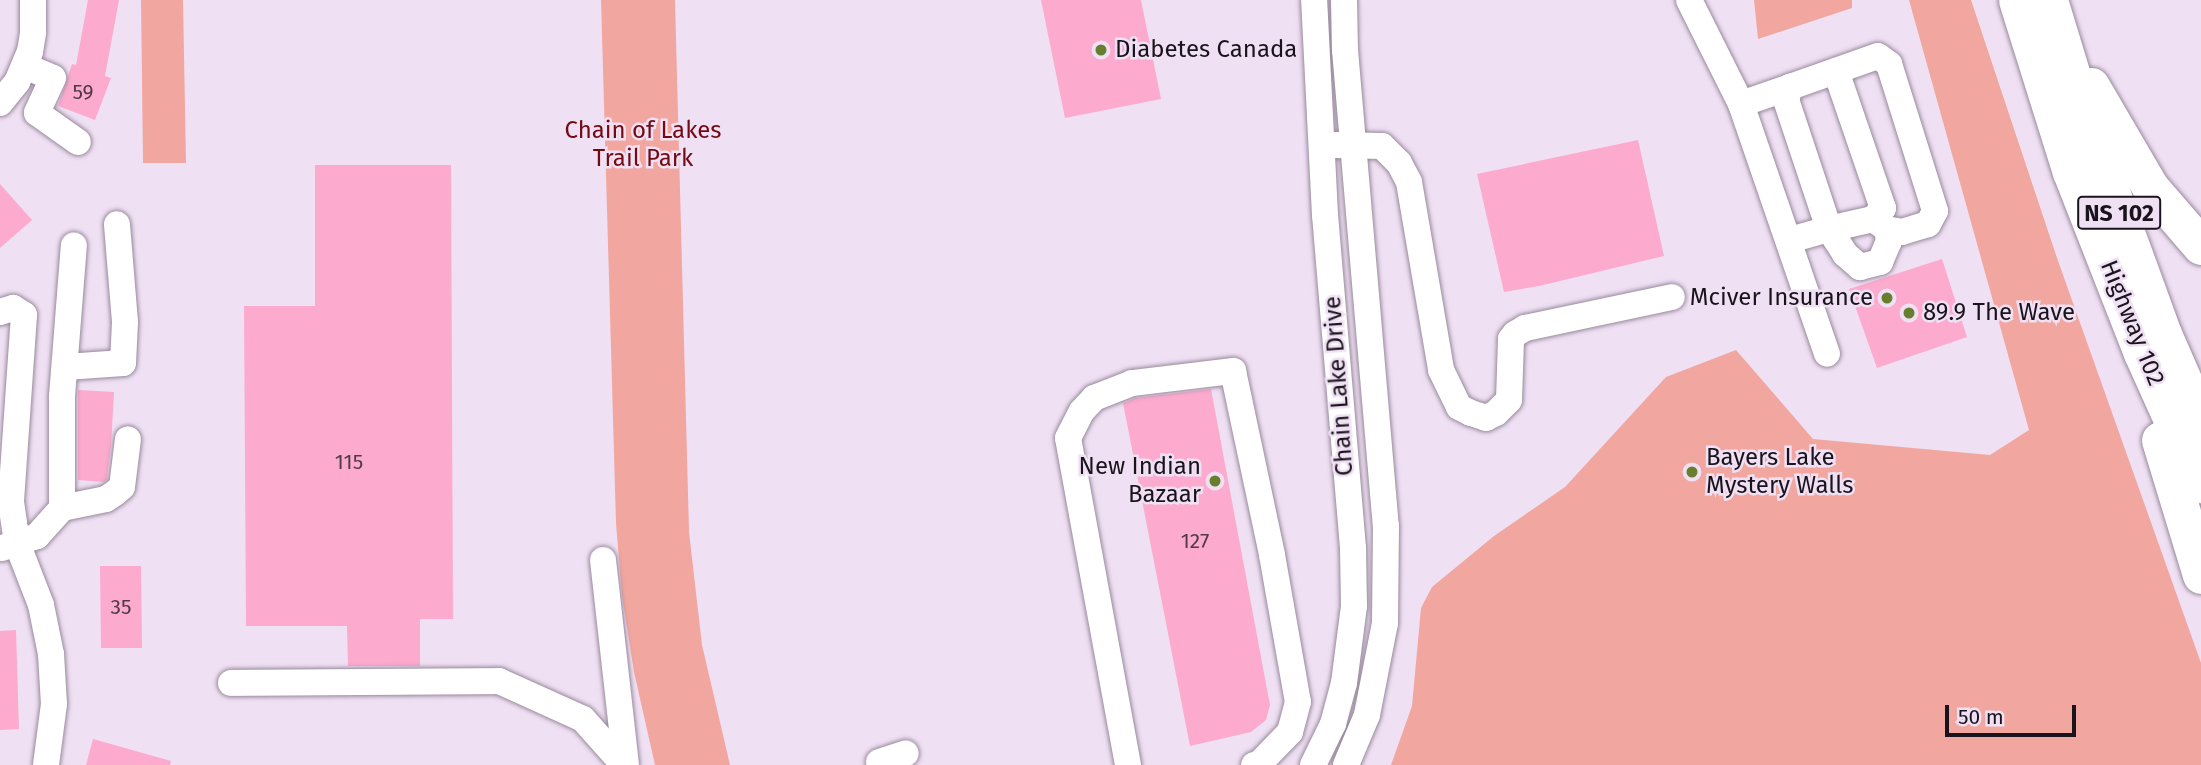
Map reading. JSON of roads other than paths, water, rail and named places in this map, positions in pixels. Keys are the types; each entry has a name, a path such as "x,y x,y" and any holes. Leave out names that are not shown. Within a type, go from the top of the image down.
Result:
{"highway":[{"name":"Highway 102","path":"2017,0 2071,172 2142,354 2201,484"},
{"name":"Highway 102","path":"2054,16 2088,128 2153,308 2201,421"},
{"path":"2054,16 2150,187 2201,246"},
{"path":"2112,275 2201,575"}],"street":[{"path":"0,103 24,66 33,32 33,0"},
{"name":"Chain Lake Drive","path":"1313,765 1333,724 1344,683 1354,606 1353,548 1321,143 1314,0"},
{"name":"Chain Lake Drive","path":"1343,0 1386,526 1385,623 1367,715 1346,765"},
{"path":"1689,0 1741,104 1827,354"},
{"path":"1741,104 1878,56 1889,64 1935,211 1928,224 1902,232 1880,224 1829,229 1790,240"},
{"path":"24,66 53,79 37,113 78,142"},
{"path":"1790,88 1786,100 1829,229 1845,254 1860,267 1880,262 1889,241 1880,224 1883,208 1836,71"},
{"path":"1321,143 1354,147 1382,146 1399,163 1409,182 1441,370 1459,407 1471,413 1486,418 1496,413 1509,400 1511,339 1525,328 1672,297"},
{"path":"66,366 123,363 125,322 117,224"},
{"path":"62,508 62,396 74,245"},
{"path":"0,312 13,308 24,314 8,546 41,605 51,654 54,704 46,765"},
{"path":"1128,765 1068,438 1082,411 1094,398 1106,393 1132,383 1233,370 1272,555 1298,702 1290,732 1259,764 1254,765"},
{"path":"8,546 37,536 62,508 106,499 116,493 122,487 128,439"},
{"path":"603,560 625,765"},
{"path":"231,683 499,681 583,719 625,765"},
{"path":"875,764 906,753"}],"place":[{"name":"Diabetes Canada","path":"1101,50"},
{"name":"Mciver Insurance","path":"1887,298"},
{"name":"89.9 The Wave","path":"1909,313"},
{"name":"Bayers Lake Mystery Walls","path":"1692,472"},
{"name":"New Indian Bazaar","path":"1215,481"}],"park label":[{"name":"Chain of Lakes Trail Park","path":"643,145"}]}
